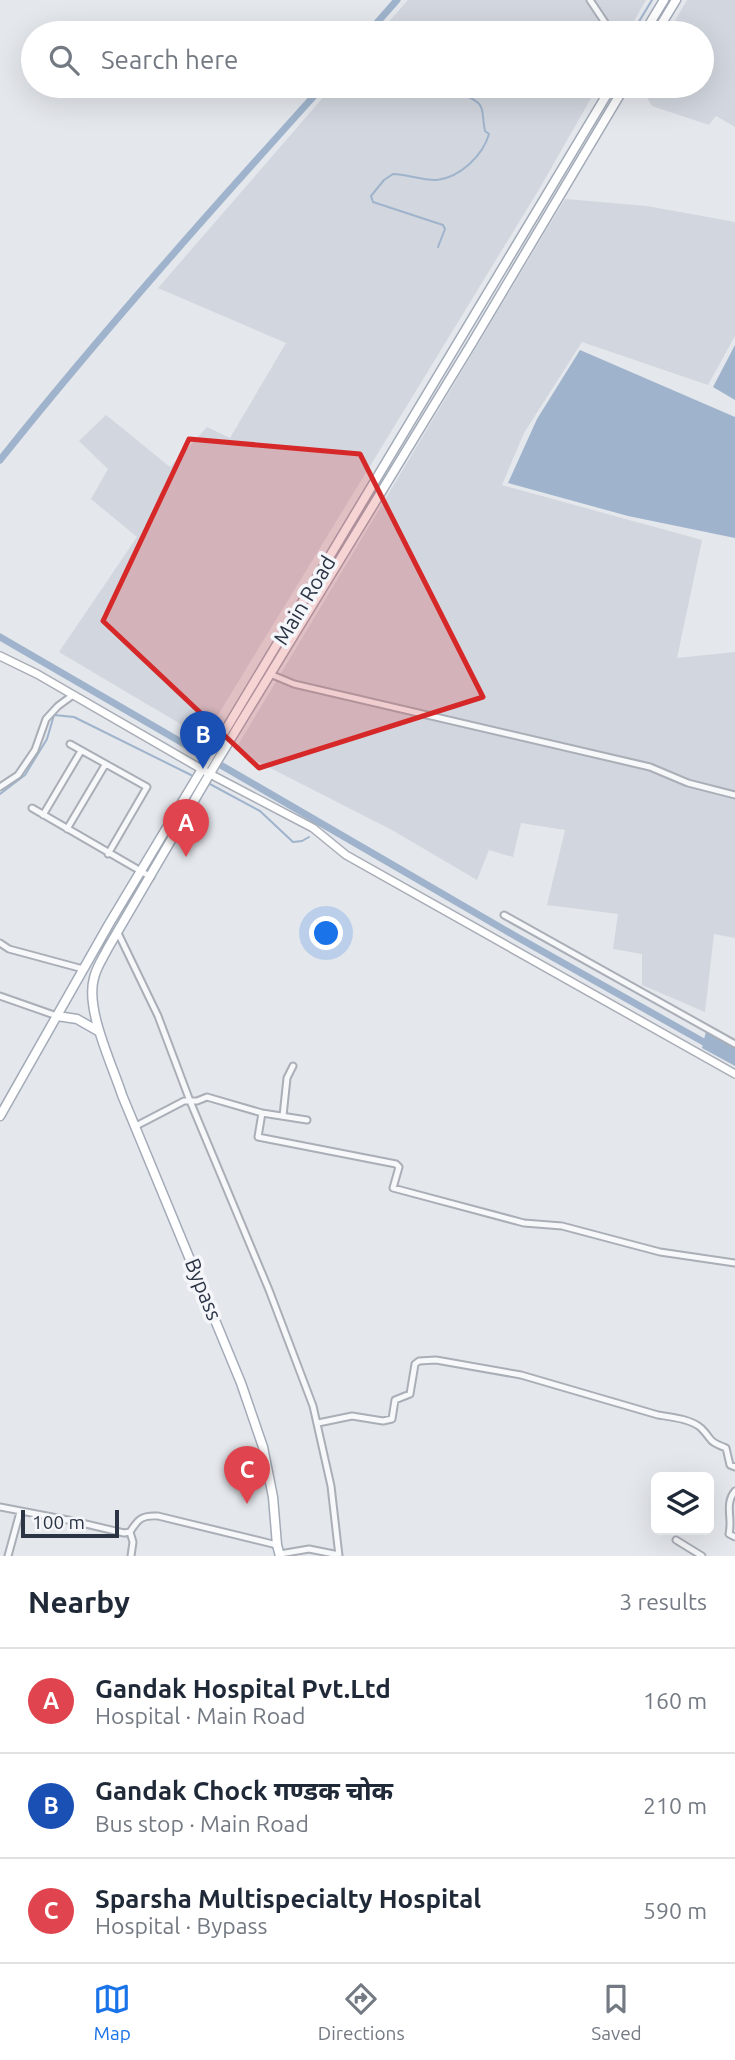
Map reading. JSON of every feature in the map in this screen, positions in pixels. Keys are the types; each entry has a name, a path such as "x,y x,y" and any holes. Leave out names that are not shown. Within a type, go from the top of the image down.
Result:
{"main road":[{"path":"651,21 664,0"},
{"path":"664,21 677,0"},
{"name":"Main Road","path":"108,948 151,877 215,755 605,98"},
{"name":"Main Road","path":"215,755 270,674 618,98"},
{"path":"470,324 480,329"},
{"path":"0,656 313,828 346,855 735,1074"},
{"name":"Main Road","path":"0,1116 140,872 207,770"},
{"name":"Bypass","path":"108,948 94,976 92,987 98,1031 198,1275 254,1421 263,1447 273,1497 279,1552"},
{"path":"57,1016 77,1019 98,1031"}],"street":[{"path":"590,0 604,21"},
{"path":"270,674 295,684 650,767 688,783 735,794"},
{"path":"0,787 18,775 35,751 46,719 73,695"},
{"path":"70,744 147,787 108,853"},
{"path":"43,815 81,751"},
{"path":"67,829 105,765"},
{"path":"32,808 151,877"},
{"path":"504,915 735,1044"},
{"path":"0,1507 124,1533 130,1532 145,1515 192,1523 279,1552 309,1549 339,1556 331,1486 318,1423 269,1290 190,1101 158,1016 118,933"},
{"path":"0,943 9,949 83,969"},
{"path":"0,996 57,1016"},
{"path":"283,1116 287,1078 293,1066"},
{"path":"136,1126 184,1101 207,1097 262,1113 307,1120"},
{"path":"262,1113 258,1137 396,1164 399,1167 393,1188 524,1223 562,1226 660,1252 735,1263"},
{"path":"318,1423 352,1416 383,1421 392,1419 395,1400 410,1394 415,1364 418,1361 436,1360 520,1375 658,1415 677,1418 700,1427 710,1442 726,1448 730,1465 735,1467"},
{"path":"735,1491 730,1497 728,1507 731,1518 729,1534 735,1538"},
{"path":"8,1556 20,1512"},
{"path":"130,1532 133,1542 131,1556"},
{"path":"676,1540 702,1556"}],"highlighted area":[{"path":"189,439 360,454 483,697 259,768 103,621"}],"shaded area":[{"path":"408,0 646,0 634,21 390,21"},
{"path":"687,0 735,0 735,127 716,116 709,125 652,106 647,98 714,98 714,21 675,21"},
{"path":"323,98 591,98 538,191 204,738 59,652 137,537 91,499 108,469 79,441 106,415 170,467 207,427 230,438 286,343 158,288"},
{"path":"565,199 647,206 735,222 735,336 708,385 582,342 524,433 502,485 702,540 677,658 735,652 735,938 714,934 705,1012 642,985 642,954 613,949 618,914 547,905 565,830 521,823 513,857 489,850 477,880 392,830 235,750"}],"water":[{"path":"735,345 735,400 713,387"},
{"path":"580,350 735,417 735,538 628,516 508,483 537,419"},
{"path":"706,1031 735,1048 735,1066 702,1048"}],"waterway":[{"path":"379,21 397,0"},
{"path":"639,21 652,0"},
{"path":"0,460 118,317 312,98"},
{"path":"438,247 445,229 443,225 373,202 371,196 384,180 393,174 437,180 446,178 470,164 482,150 489,134 485,131 482,108 471,98"},
{"path":"0,637 517,937 709,1045"},
{"path":"0,794 25,775 47,739 54,715 74,717 191,775"},
{"path":"208,783 260,811 293,842 309,837"}],"place":[{"name":"Gandak Chock गण्डक चोक","path":"203,769"},
{"name":"Gandak Hospital Pvt.Ltd","path":"186,857"},
{"name":"Sparsha Multispecialty Hospital","path":"247,1504"}]}
